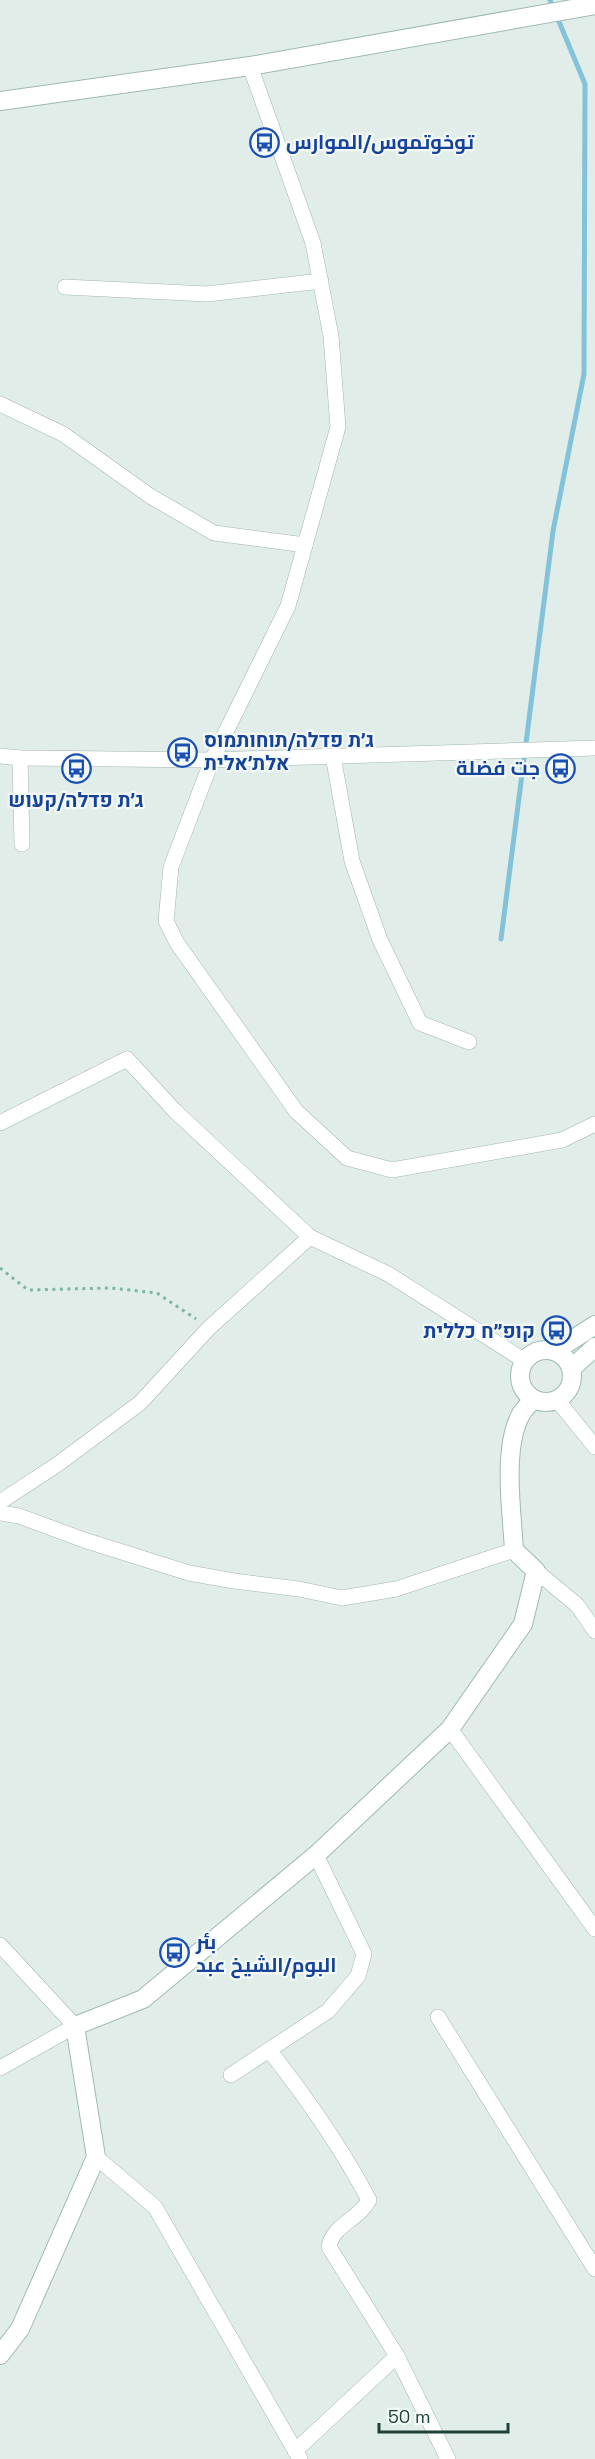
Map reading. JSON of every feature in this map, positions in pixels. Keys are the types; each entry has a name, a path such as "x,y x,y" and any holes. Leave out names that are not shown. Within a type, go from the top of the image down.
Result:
{"street":[{"path":"0,101 250,66 595,4"},
{"path":"250,66 313,243 332,336 338,427 288,606 212,760 171,867 166,921 177,943 296,1111 347,1158 392,1170 562,1140 595,1124"},
{"path":"65,287 207,294 321,281"},
{"path":"0,404 63,434 150,496 214,533 305,545"},
{"path":"0,756 212,760 595,748"},
{"path":"333,756 352,861 380,940 420,1023 468,1042"},
{"path":"20,758 22,844"},
{"path":"0,1123 128,1059 175,1111 310,1237 388,1274 525,1361"},
{"path":"0,1502 58,1464 140,1403 209,1328 310,1237"},
{"path":"555,1351 595,1325"},
{"path":"572,1368 595,1347"},
{"path":"538,1351 555,1351 562,1355 572,1368 573,1376 569,1390 558,1401 549,1403 533,1400 521,1386 521,1369 525,1361 538,1351"},
{"path":"533,1400 520,1415 512,1443 510,1464 514,1550 577,1605 595,1631"},
{"path":"558,1401 595,1448"},
{"path":"0,1513 19,1516 84,1540 189,1573 234,1581 299,1588 342,1598 396,1588 514,1550"},
{"path":"0,2068 75,2026 143,1999 316,1855 450,1729 523,1624 536,1571"},
{"path":"450,1729 595,1929"},
{"path":"231,2075 328,2011 358,1976 364,1954 316,1855"},
{"path":"0,1945 75,2026 96,2157 20,2329 0,2355"},
{"path":"438,2017 595,2268"},
{"path":"269,2050 302,2091 369,2200 363,2212 344,2224 330,2237 329,2247 397,2356 448,2459"},
{"path":"96,2157 155,2207 297,2455 397,2356"}],"path":[{"path":"0,1268 28,1290 111,1288 157,1293 209,1328"}],"waterway":[{"path":"501,939 553,531 584,374 585,84 550,0"}],"place":[{"name":"توخوتموس/الموارس","path":"265,142"},
{"name":"ג׳ת פדלה/תוחותמוס אלת׳אלית","path":"183,752"},
{"name":"جت فضلة","path":"561,768"},
{"name":"ג׳ת פדלה/קעוש","path":"76,769"},
{"name":"קופ״ח כללית","path":"556,1331"},
{"name":"بئر البوم/الشيخ عبد","path":"175,1953"}]}
